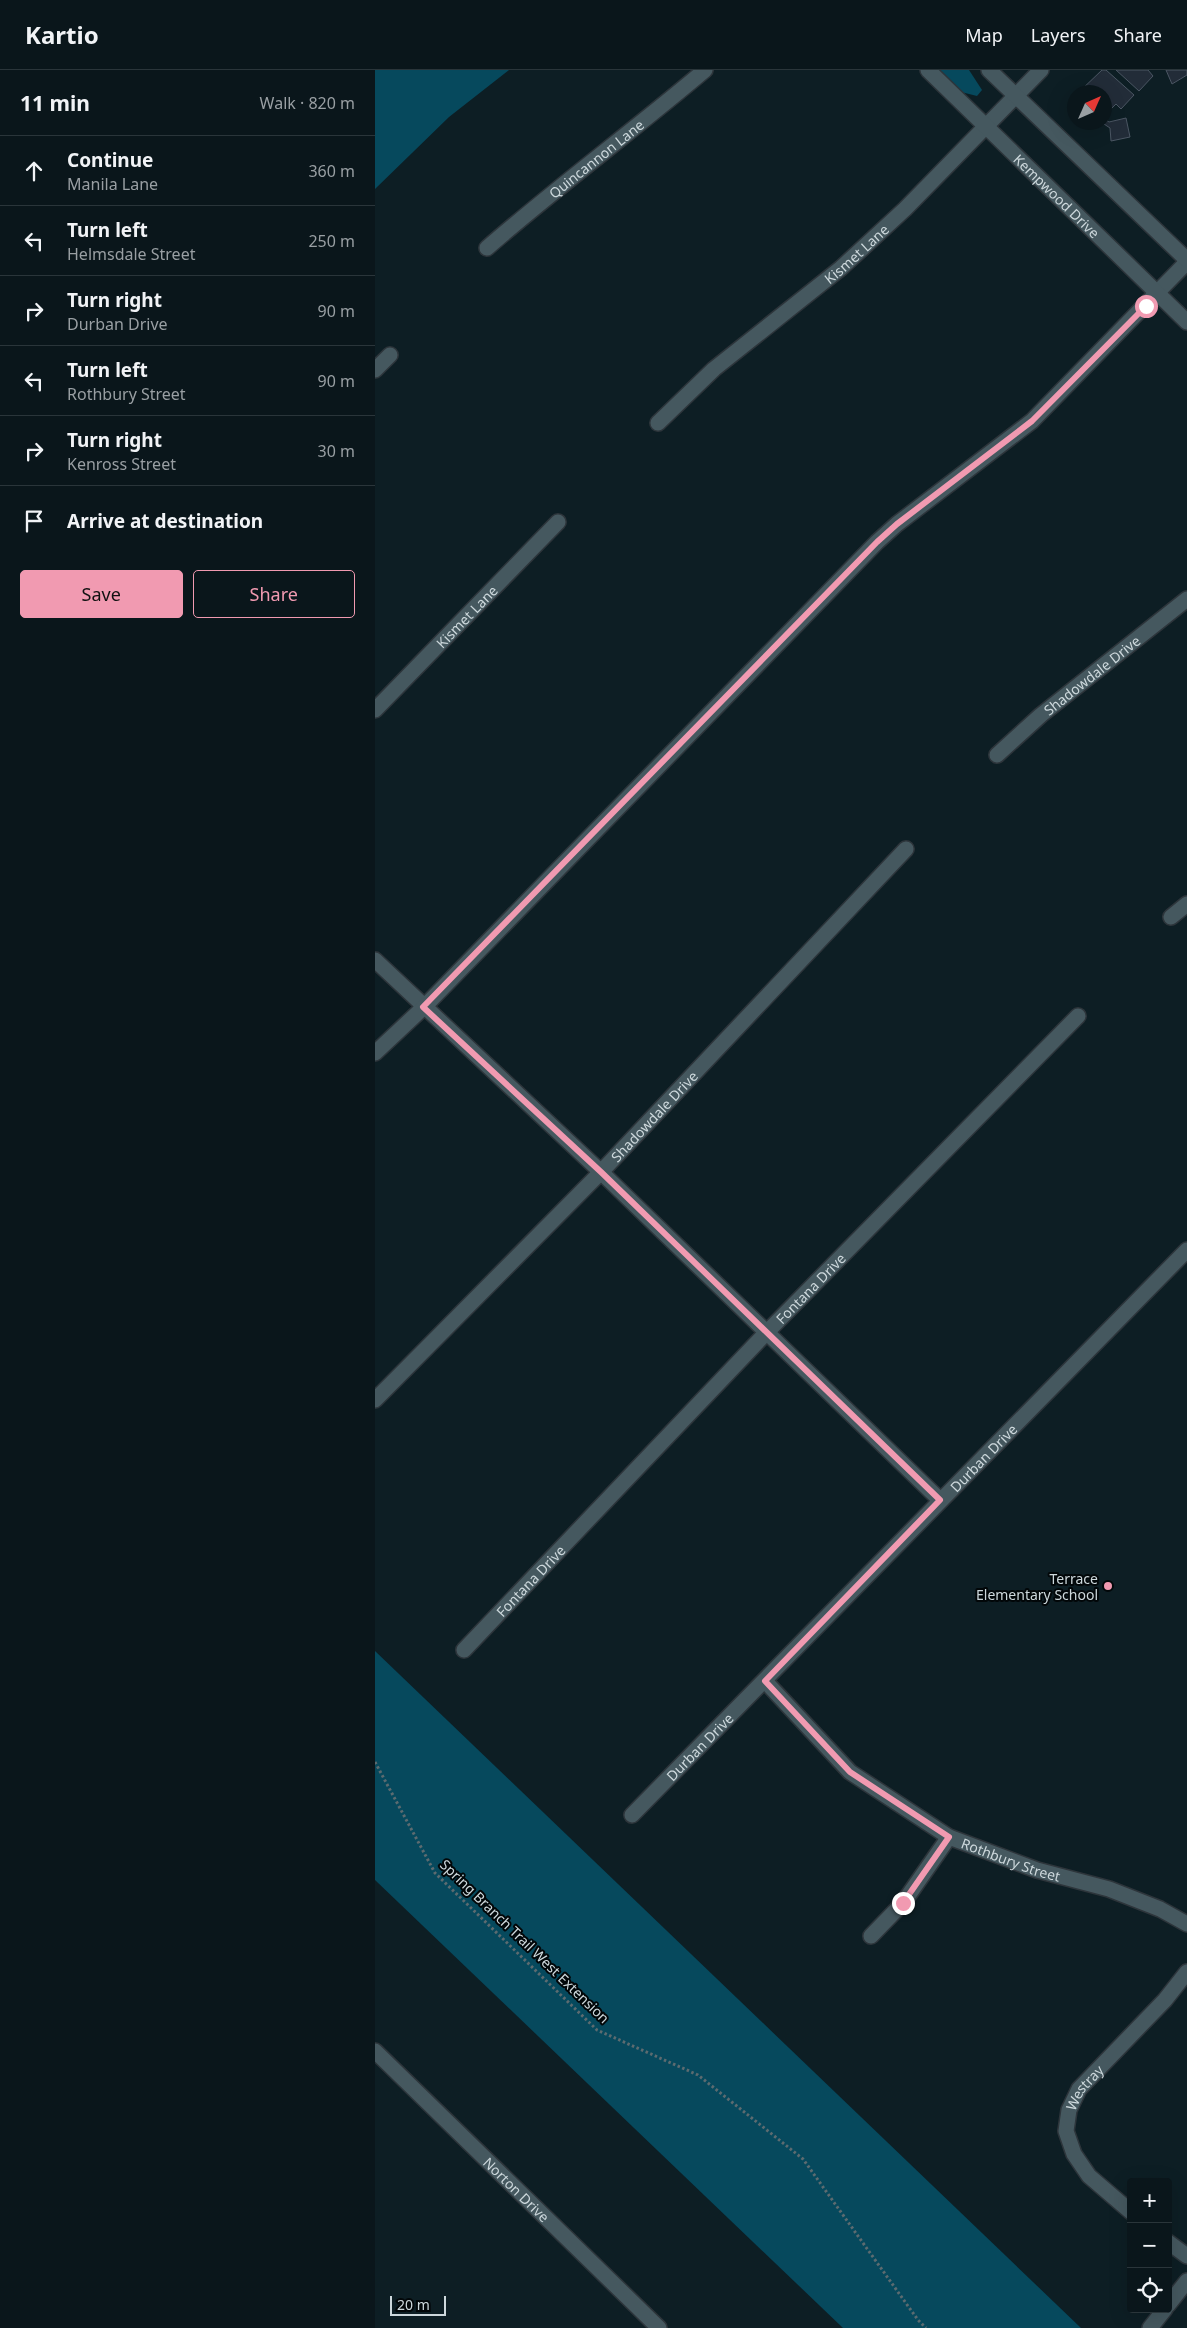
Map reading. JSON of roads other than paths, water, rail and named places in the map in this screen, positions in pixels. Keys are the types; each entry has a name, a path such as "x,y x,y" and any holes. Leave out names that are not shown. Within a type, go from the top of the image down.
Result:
{"street":[{"name":"Quincannon Lane","path":"487,248 549,194 705,70"},
{"name":"Kempwood Drive","path":"928,70 1187,322"},
{"path":"375,1053 402,1025 423,1007 877,542 897,524 1032,421 1187,261 989,70"},
{"name":"Kismet Lane","path":"658,423 714,370 841,268 905,209 1041,70"},
{"path":"375,370 390,355"},
{"name":"Kismet Lane","path":"375,710 557,522"},
{"name":"Shadowdale Drive","path":"997,755 1041,716 1187,599"},
{"name":"Shadowdale Drive","path":"375,1400 601,1172 906,850"},
{"path":"1171,917 1187,904"},
{"path":"375,960 601,1172 940,1500"},
{"name":"Fontana Drive","path":"464,1650 767,1332 1078,1016"},
{"name":"Durban Drive","path":"632,1815 1187,1250"},
{"name":"Rothbury Street","path":"765,1681 850,1772 949,1837 1037,1870 1109,1889 1160,1910 1187,1924"},
{"path":"871,1936 903,1903 949,1837"},
{"name":"Westray","path":"1127,2209 1089,2176 1074,2154 1066,2131 1069,2110 1079,2089 1165,2000 1187,1972"},
{"name":"Norton Drive","path":"375,2051 659,2328"},
{"path":"1172,2245 1187,2256"},
{"path":"1172,2300 1187,2281"},
{"path":"1150,2328 1162,2313"}],"place":[{"name":"Terrace Elementary School","path":"1108,1586"}]}
